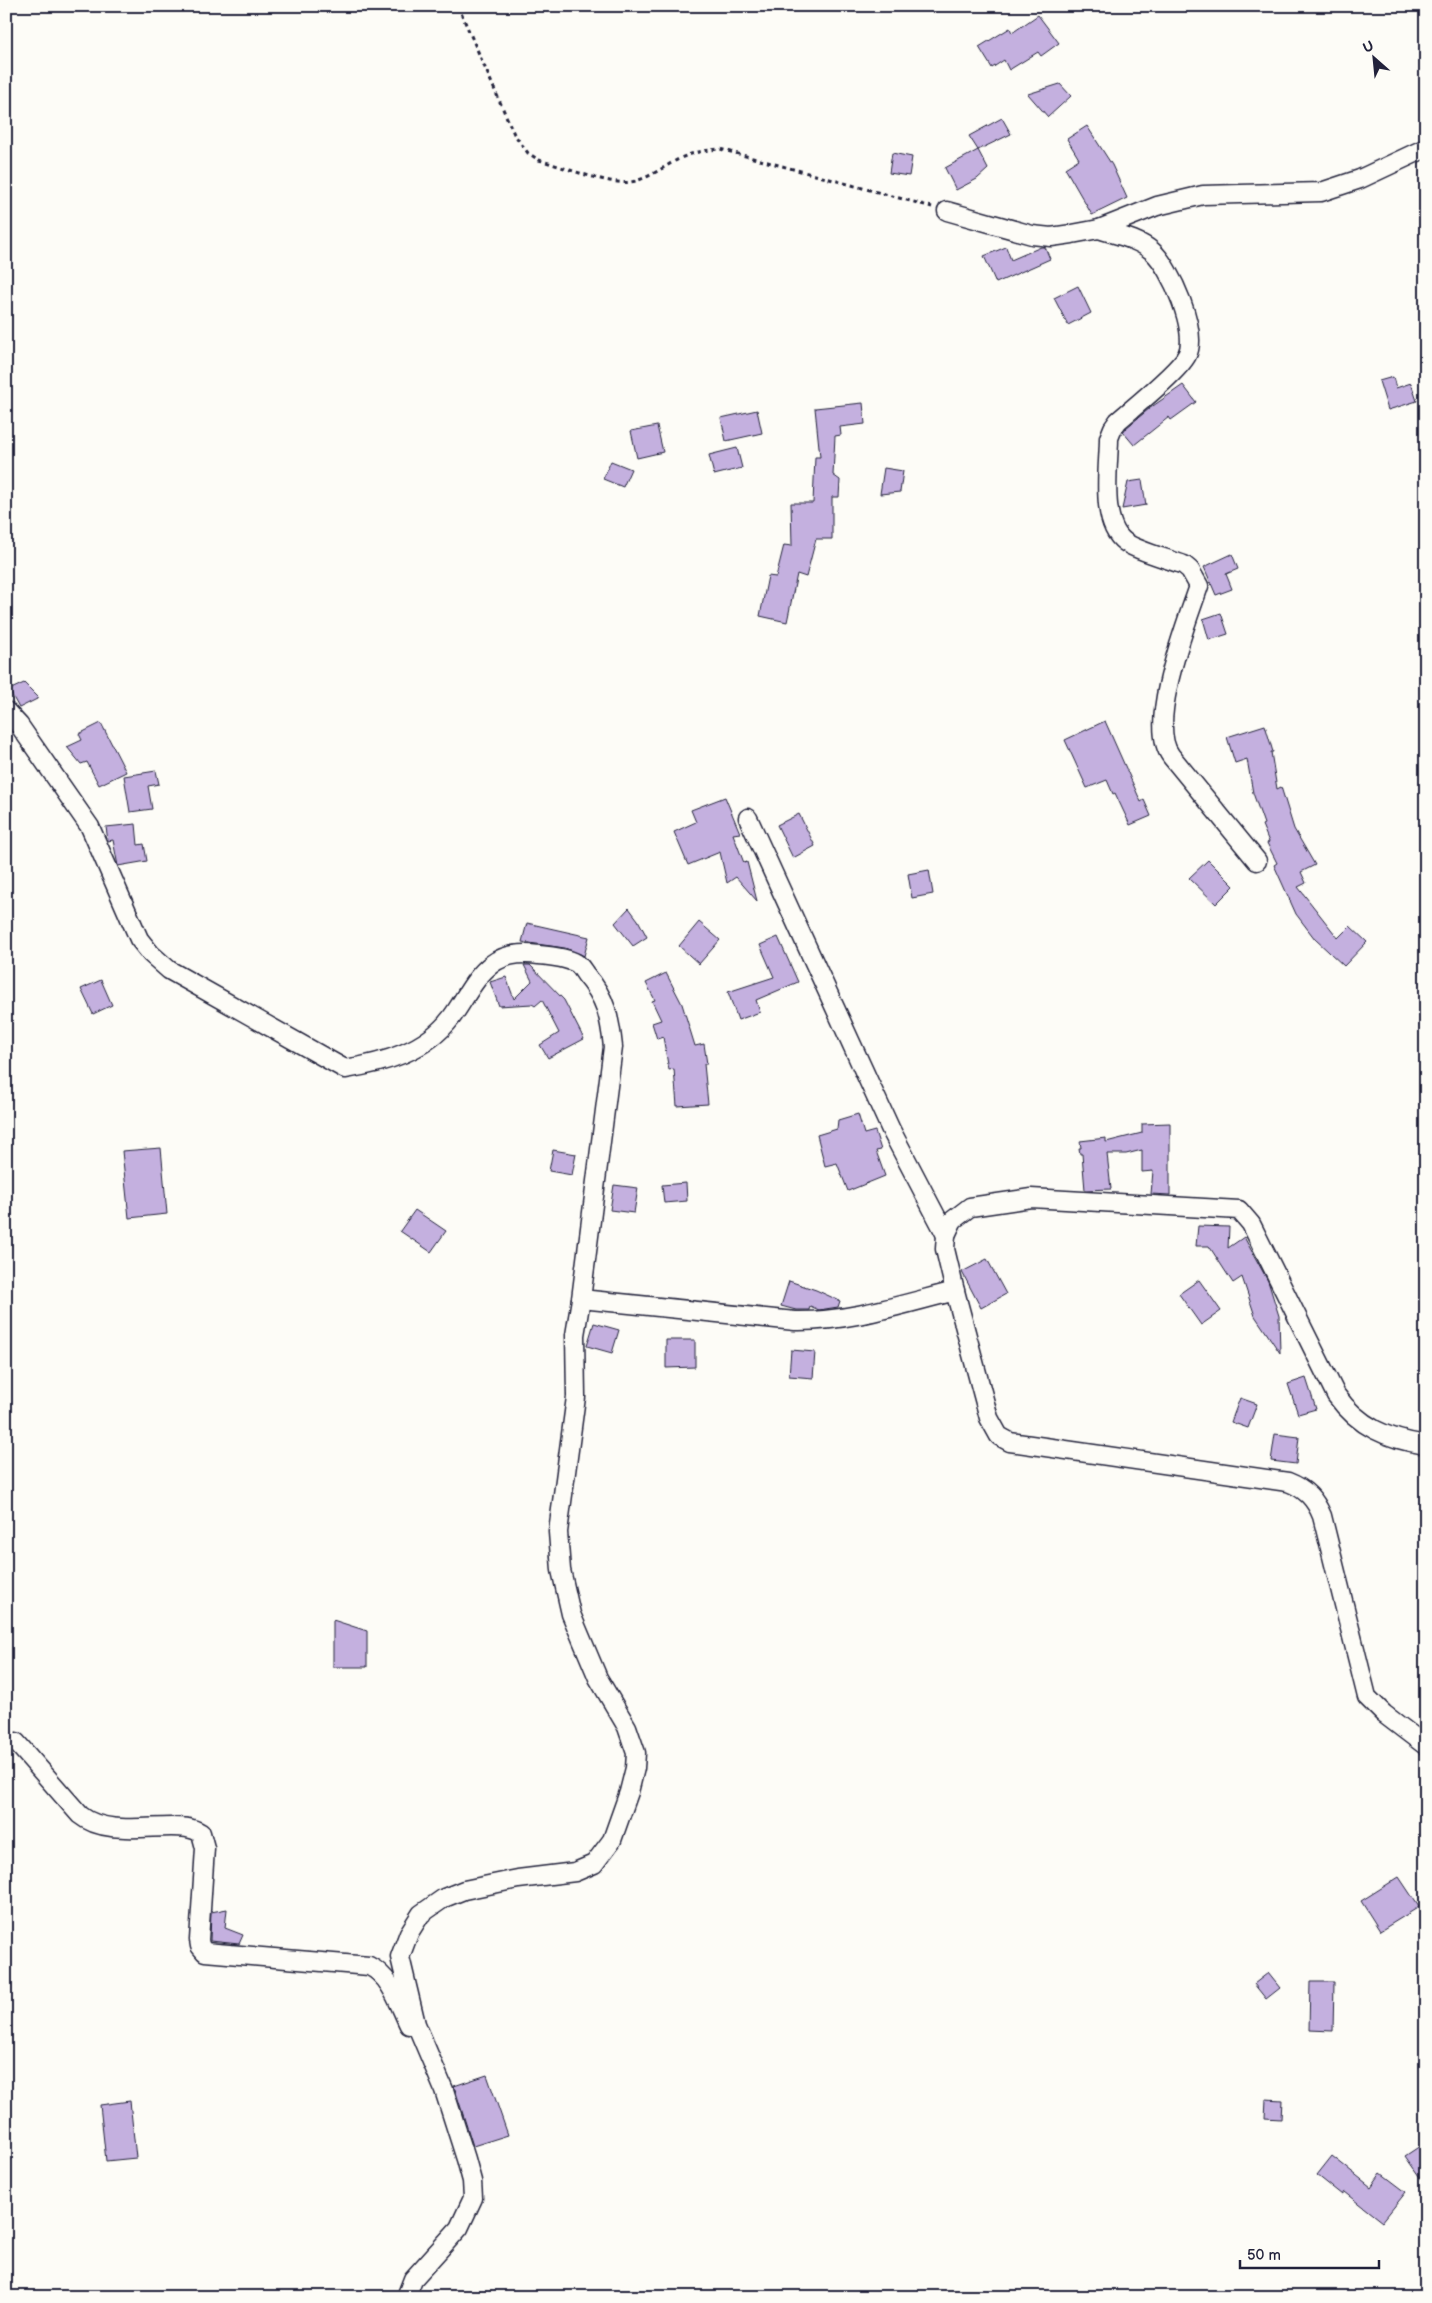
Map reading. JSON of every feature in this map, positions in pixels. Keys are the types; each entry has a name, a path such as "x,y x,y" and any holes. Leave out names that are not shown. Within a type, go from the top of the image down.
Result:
{"street":[{"path":"947,211 1032,235 1051,237 1099,229 1157,206 1203,195 1321,192 1360,179 1426,148"},
{"path":"1099,229 1128,238 1153,251 1171,277 1184,310 1192,343 1184,360 1112,428 1109,438 1109,508 1112,526 1126,543 1184,565 1190,570 1199,586 1167,687 1164,743 1174,760 1257,861"},
{"path":"6,711 19,725 90,827 139,939 151,954 169,970 320,1057 345,1069 376,1064 406,1053 434,1036 450,1019 472,985 492,963 522,953 548,955 576,963 598,989 610,1018 613,1047 575,1335 576,1397 558,1532 561,1570 571,1614 598,1678 627,1727 636,1753 634,1768 629,1792 612,1840 594,1864 575,1872 518,1879 464,1890 444,1898 422,1914 409,1933 400,1957 416,2024 444,2090 472,2181 473,2198 458,2228 413,2279 406,2297"},
{"path":"748,818 891,1130 946,1235"},
{"path":"1426,1445 1406,1442 1374,1430 1348,1412 1336,1395 1250,1224 1239,1210 1030,1198 970,1207 954,1220 946,1235 945,1248 955,1291 989,1418 999,1436 1010,1442 1288,1482 1299,1486 1310,1494 1322,1516 1367,1697 1384,1714 1426,1746"},
{"path":"581,1299 817,1322 848,1317 955,1291"},
{"path":"16,1742 89,1823 113,1827 187,1827 201,1833 205,1848 199,1940 200,1946 205,1952 369,1966 378,1970 391,1988 447,2101"}],"path":[{"path":"458,6 514,134 528,153 539,160 616,182 630,182 646,177 683,157 702,151 720,149 947,211"}],"building":[{"path":"1038,15 1059,43 1041,56 1038,52 1009,70 1004,60 992,68 979,47 1010,28 1012,33"},
{"path":"1060,84 1071,96 1048,117 1028,94"},
{"path":"1002,118 1011,134 978,150 969,136"},
{"path":"1087,126 1112,165 1127,198 1092,215 1065,168 1079,159 1067,139"},
{"path":"978,150 988,169 977,179 956,190 945,168"},
{"path":"892,153 912,157 909,176 889,173"},
{"path":"1006,247 1011,260 1041,247 1045,247 1050,259 996,283 984,256"},
{"path":"1078,286 1091,313 1068,325 1054,298"},
{"path":"1393,377 1396,388 1411,383 1417,401 1388,410 1379,381"},
{"path":"1183,385 1196,402 1171,420 1169,417 1134,445 1123,432 1126,428 1150,408"},
{"path":"863,403 865,424 840,427 841,435 835,436 833,475 840,480 839,497 832,497 832,539 816,539 806,577 797,574 787,622 760,616 768,576 776,577 784,545 792,546 791,503 813,503 815,457 820,457 815,408"},
{"path":"757,410 762,433 726,441 721,418"},
{"path":"657,426 663,452 637,458 631,431"},
{"path":"737,448 742,468 714,475 709,455"},
{"path":"611,461 631,469 623,487 603,479"},
{"path":"884,468 903,471 900,492 880,494"},
{"path":"1142,480 1146,505 1122,509 1128,482"},
{"path":"1232,554 1238,569 1226,574 1232,589 1216,595 1204,567"},
{"path":"1221,613 1228,634 1209,640 1203,619"},
{"path":"24,683 39,698 19,708 9,690"},
{"path":"1105,721 1141,802 1144,800 1151,816 1130,825 1107,780 1087,788 1065,740"},
{"path":"101,723 126,772 99,785 87,762 81,764 67,747 82,740 79,734"},
{"path":"1265,725 1273,752 1271,752 1277,789 1281,787 1294,829 1315,865 1301,872 1306,883 1298,887 1338,938 1350,926 1367,942 1344,966 1315,939 1296,914 1274,865 1277,863 1267,843 1269,842 1253,793 1247,759 1235,763 1227,737"},
{"path":"156,771 159,784 148,786 152,809 130,812 124,776"},
{"path":"725,797 740,833 733,834 744,863 747,862 757,901 736,877 727,883 720,852 688,865 674,832 696,822 691,810"},
{"path":"799,814 815,846 793,858 777,825"},
{"path":"136,824 138,845 144,844 147,861 118,866 113,840 108,841 106,827"},
{"path":"1208,860 1234,886 1216,904 1189,878"},
{"path":"929,870 933,894 912,898 908,874"},
{"path":"629,908 647,937 633,946 615,923"},
{"path":"699,922 720,940 699,964 679,946"},
{"path":"527,923 589,937 584,956 565,948 522,942"},
{"path":"778,937 798,982 756,1000 760,1012 738,1020 728,992 774,977 760,945"},
{"path":"524,965 530,965 564,1000 584,1039 548,1058 540,1045 559,1033 542,1000 535,1006 532,1004 499,1006 490,982 506,977 514,999 532,981"},
{"path":"666,973 682,1004 695,1046 704,1044 707,1064 704,1064 708,1104 677,1106 674,1069 669,1070 663,1037 657,1039 652,1023 661,1020 652,1001 655,1000 646,983"},
{"path":"101,980 112,1005 93,1014 81,989"},
{"path":"858,1114 864,1134 875,1131 881,1150 876,1151 885,1176 848,1191 837,1163 825,1166 817,1135 837,1129 838,1120"},
{"path":"1170,1123 1170,1195 1151,1194 1153,1171 1142,1172 1142,1150 1126,1154 1107,1154 1111,1189 1085,1190 1082,1154 1080,1154 1079,1148 1081,1148 1080,1141 1106,1138 1106,1142 1142,1133 1142,1124"},
{"path":"161,1148 167,1214 129,1218 122,1151"},
{"path":"553,1150 576,1154 572,1175 549,1171"},
{"path":"686,1183 687,1201 664,1203 662,1185"},
{"path":"614,1185 638,1188 634,1213 610,1210"},
{"path":"415,1210 446,1231 431,1252 400,1231"},
{"path":"1198,1226 1229,1227 1228,1248 1244,1237 1268,1281 1279,1316 1280,1353 1255,1316 1242,1277 1233,1283 1209,1246 1196,1246"},
{"path":"987,1259 1006,1294 981,1308 962,1272"},
{"path":"1199,1280 1221,1311 1201,1325 1179,1294"},
{"path":"789,1281 840,1301 838,1307 819,1310 810,1306 809,1310 796,1310 781,1306"},
{"path":"594,1323 619,1330 612,1353 587,1346"},
{"path":"666,1340 695,1340 695,1367 666,1368"},
{"path":"791,1350 815,1352 813,1378 789,1376"},
{"path":"1306,1378 1316,1409 1298,1414 1288,1384"},
{"path":"1240,1398 1257,1404 1248,1428 1231,1422"},
{"path":"1275,1434 1299,1437 1296,1464 1271,1461"},
{"path":"333,1620 367,1631 367,1667 333,1667"},
{"path":"1399,1877 1419,1907 1380,1931 1361,1901"},
{"path":"227,1909 225,1928 243,1935 239,1944 210,1941 211,1912"},
{"path":"1268,1973 1280,1988 1266,1999 1254,1984"},
{"path":"1310,1982 1334,1982 1333,2031 1309,2030"},
{"path":"487,2075 508,2135 473,2146 454,2086"},
{"path":"1266,2099 1282,2100 1281,2119 1265,2118"},
{"path":"130,2101 136,2158 106,2161 100,2105"},
{"path":"1426,2142 1426,2186 1405,2156"},
{"path":"1332,2156 1371,2187 1381,2173 1406,2192 1382,2222 1344,2192 1342,2195 1317,2175"}]}
